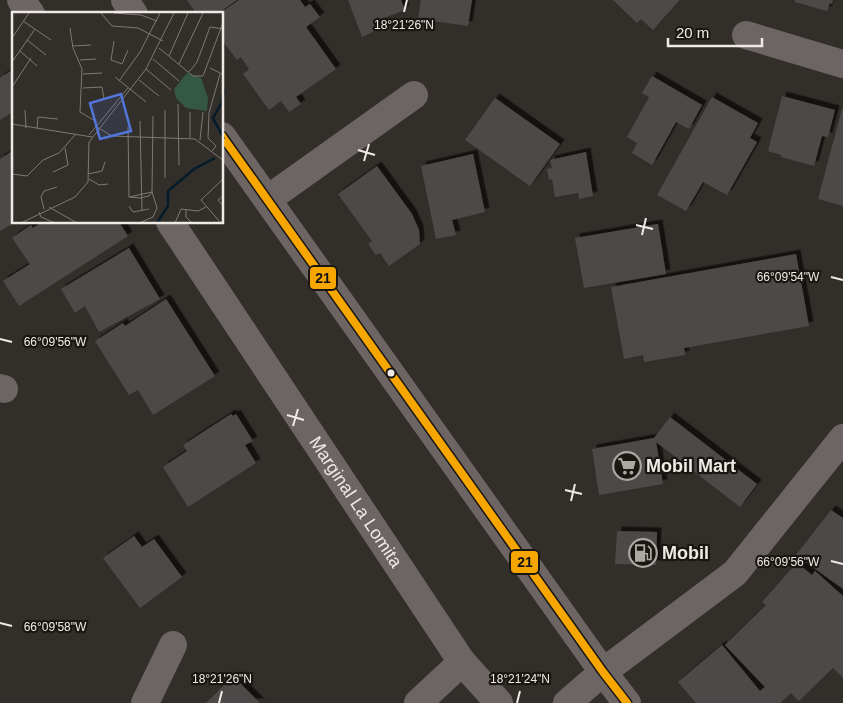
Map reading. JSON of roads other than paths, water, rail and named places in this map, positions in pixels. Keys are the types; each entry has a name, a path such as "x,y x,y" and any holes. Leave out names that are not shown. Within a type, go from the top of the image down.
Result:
{"street":[{"path":"22,0 30,12"},
{"path":"124,0 133,12"},
{"path":"746,36 843,64"},
{"path":"268,199 414,95"},
{"path":"224,139 603,672 627,703"},
{"name":"Marginal La Lomita","path":"171,224 462,662 499,703"},
{"path":"567,703 603,672 735,573 843,438"},
{"path":"146,703 173,645"},
{"path":"418,703 462,662"}],"place":[{"name":"Mobil Mart","path":"627,466"},
{"name":"Mobil","path":"643,553"}]}
